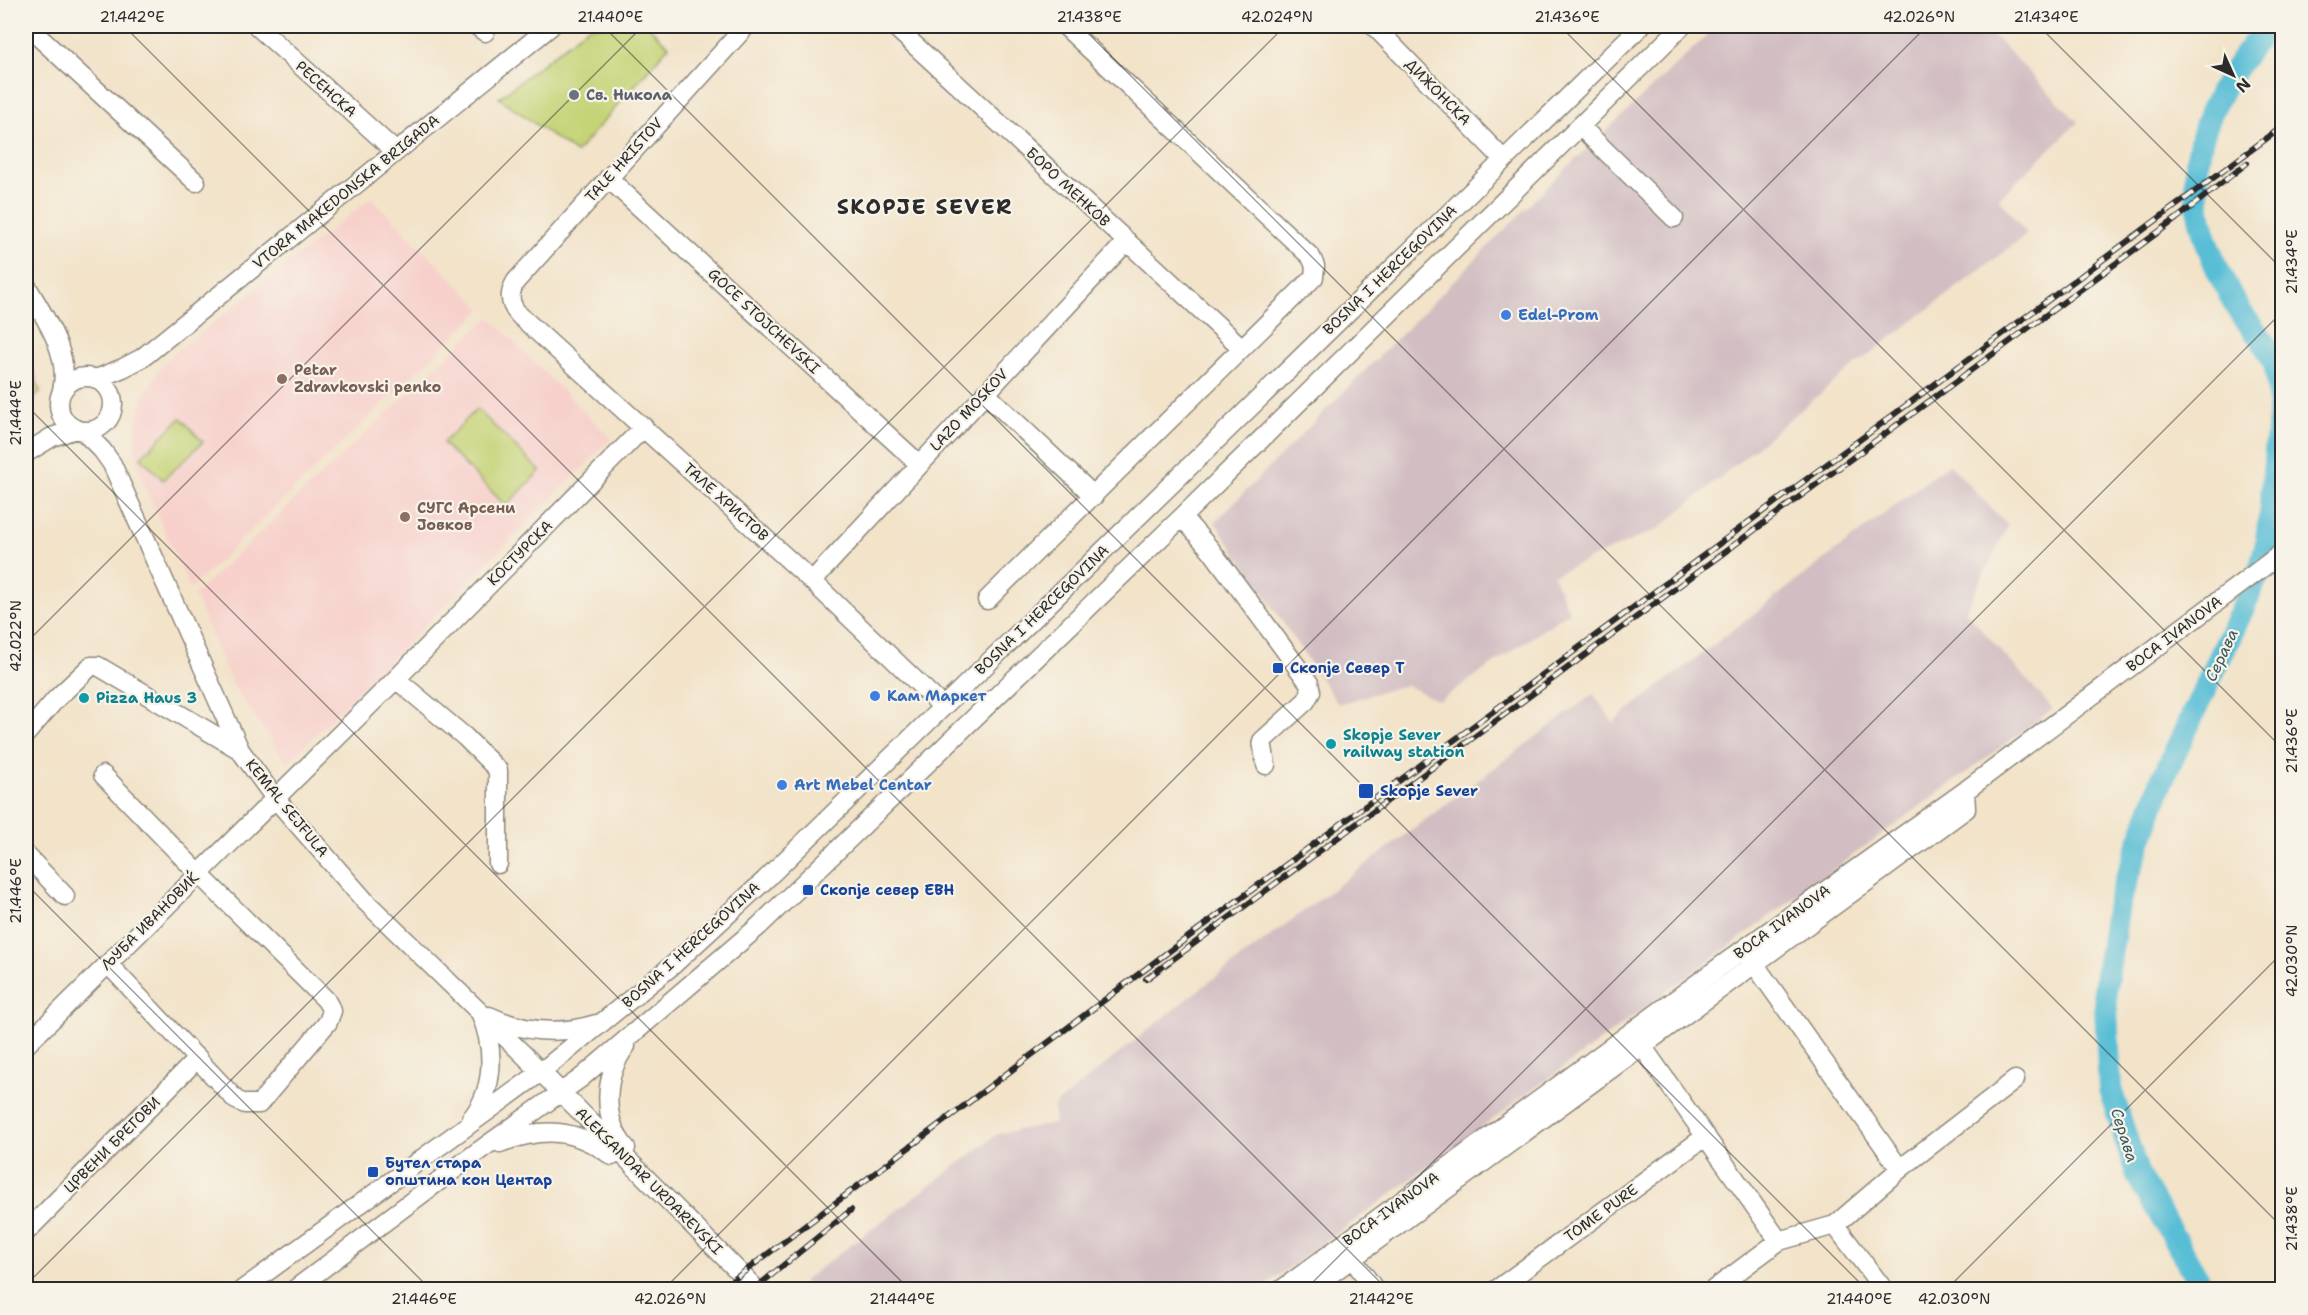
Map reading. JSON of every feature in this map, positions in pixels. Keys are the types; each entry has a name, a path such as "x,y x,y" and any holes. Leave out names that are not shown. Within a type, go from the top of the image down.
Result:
{"street":[{"path":"27,26 196,182"},
{"name":"РЕСЕНСКА","path":"257,26 395,152"},
{"name":"VTORA MAKEDONSKA BRIGADA","path":"93,378 123,368 142,358 551,26"},
{"name":"TALE HRISTOV","path":"644,427 519,315 509,298 510,291 516,281 746,26"},
{"name":"БОРО МЕНКОВ","path":"894,26 1242,348"},
{"path":"987,600 1314,277 1315,266 1311,257 1065,26"},
{"name":"ДИЖОНСКА","path":"1374,26 1503,159"},
{"name":"BOSNA I HERCEGOVINA","path":"242,1290 541,1072 674,964 943,707 1641,26"},
{"name":"BOSNA I HERCEGOVINA","path":"294,1290 476,1153 561,1093 634,1035 772,914 1182,517 1682,26"},
{"path":"1580,126 1674,218"},
{"name":"GOCE STOJCHEVSKI","path":"608,178 919,464"},
{"name":"LAZO MOSKOV","path":"812,581 1127,241"},
{"path":"26,285 61,351 65,372 61,399 63,420 79,430 102,450 112,464"},
{"path":"28,450 52,437 98,428 107,421 112,411 113,403 108,388 61,351"},
{"name":"VTORA MAKEDONSKA BRIGADA","path":"113,403 120,388 142,358"},
{"path":"28,450 74,380 93,378"},
{"path":"985,393 1094,496"},
{"path":"107,421 112,464"},
{"name":"ТАЛЕ ХРИСТОВ","path":"644,427 812,581 943,707"},
{"name":"КОСТУРСКА","path":"274,797 396,679 644,427"},
{"name":"KEMAL SEJFULA","path":"112,464 240,750 274,797 365,901 541,1072"},
{"path":"1182,517 1211,550 1309,683 1311,692 1306,701 1262,741 1266,765"},
{"name":"BOCA IVANOVA","path":"1281,1290 1440,1184 1749,957 1966,809 1965,791 2283,553"},
{"path":"26,734 56,699 91,666 98,666 240,750"},
{"path":"396,679 465,736 498,770 498,864"},
{"path":"103,775 326,1000 332,1011 328,1022 259,1104 245,1104 236,1100 108,964"},
{"name":"ЉУБА ИВАНОВИЌ","path":"26,1045 274,797"},
{"path":"26,855 65,896"},
{"path":"1309,1290 1352,1258 1440,1184 1642,1046 1749,957 1900,1169"},
{"path":"479,1011 521,1027 543,1030 568,1030 604,1022"},
{"path":"461,1131 475,1114 485,1094 491,1072 488,1030 479,1011"},
{"path":"634,1035 620,1053 612,1071 608,1090 609,1111 621,1142 646,1171 657,1190"},
{"path":"1642,1046 1779,1241"},
{"name":"ЦРВЕНИ БРЕГОВИ","path":"26,1232 198,1058"},
{"name":"ALEKSANDAR URDAREVSKI","path":"541,1072 757,1290"},
{"path":"1713,1290 1779,1241 1834,1225 1900,1169 2014,1080"},
{"path":"476,1153 530,1134 551,1131 573,1134 605,1150 657,1190"},
{"name":"TOME PURE","path":"1496,1290 1706,1136"},
{"path":"1834,1225 1884,1290"},
{"path":"1352,1258 1375,1290"}],"shaded area":[{"path":"1717,26 1984,26 2078,122 1999,198 2027,234 1850,369 1658,529 1553,575 1569,612 1439,701 1406,685 1338,704 1215,522 1553,181"},
{"name":"Petar Zdravkovski penko","path":"371,198 482,309 190,589 145,487 135,451 137,420 144,395 164,362"},
{"name":"СУГС Арсени Јовков","path":"489,317 611,439 287,763 231,682 194,595"},
{"path":"26,342 44,393 26,410"},
{"path":"1949,464 2008,526 1965,611 2053,709 1261,1289 811,1290 803,1281 998,1134 1055,1123 1054,1106 1189,997 1593,694 1613,722"}],"green space":[{"path":"590,26 648,26 669,46 576,153 499,98"},
{"path":"26,353 40,392 26,406"},
{"path":"477,409 540,471 506,506 443,443"},
{"path":"181,418 203,442 163,480 141,457"}],"waterway":[{"name":"Серава","path":"2204,1290 2138,1176 2110,1089 2105,989 2118,904 2162,780 2237,621 2261,567 2266,547 2279,420 2279,389 2276,369 2263,342 2238,309 2214,260 2202,224 2196,189 2198,157 2206,125 2221,93 2241,60 2268,26"}],"railway":[{"path":"720,1290 1164,955 2282,127"},
{"path":"1146,979 2176,219 2247,163"},
{"path":"753,1290 851,1210"}],"place":[{"name":"Св. Никола","path":"574,95"},
{"name":"Edel-Prom","path":"1506,315"},
{"name":"Petar Zdravkovski penko","path":"282,379"},
{"name":"СУГС Арсени Јовков","path":"405,517"},
{"name":"Скопје Север Т","path":"1278,668"},
{"name":"Кам Маркет","path":"875,696"},
{"name":"Pizza Haus 3","path":"84,698"},
{"name":"Skopje Sever railway station","path":"1331,744"},
{"name":"Art Mebel Centar","path":"782,785"},
{"name":"Skopje Sever","path":"1366,791"},
{"name":"Скопје север ЕВН","path":"808,890"},
{"name":"Бутел стара општина кон Центар","path":"373,1172"}],"district":[{"name":"SKOPJE SEVER","path":"925,207"}]}
